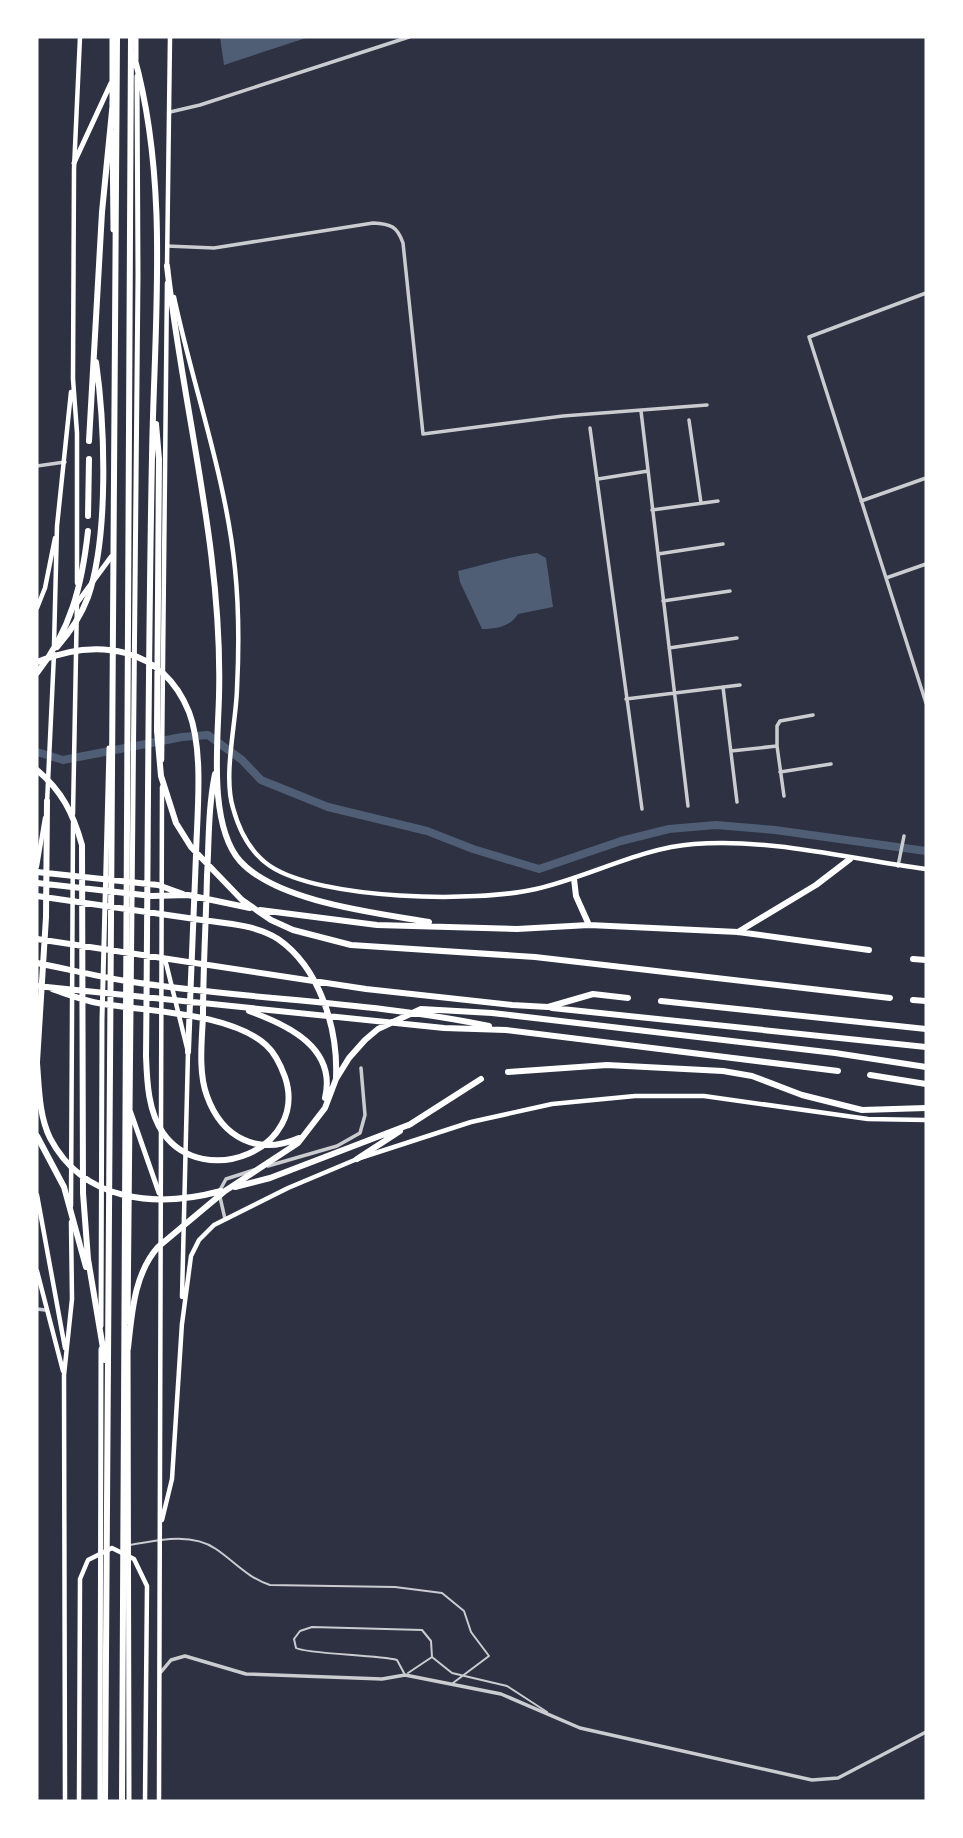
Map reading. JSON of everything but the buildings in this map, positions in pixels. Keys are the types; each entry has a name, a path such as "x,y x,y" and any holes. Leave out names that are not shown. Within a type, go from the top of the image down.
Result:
{"highway":[{"path":"105,1801 115,37"},
{"path":"100,1801 100,1169 107,779 110,746 112,80 115,37"},
{"path":"122,1801 131,47 134,37"},
{"path":"129,1801 129,1107 138,275 134,37"},
{"path":"89,441 102,212 117,46"},
{"path":"52,989 95,1003 135,1009 149,1011 162,1013 215,1022 244,1031 267,1046 281,1067 288,1088 288,1108 282,1125 270,1143 233,1161 190,1155 162,1132 147,1086 146,1043 146,1016 146,1002 146,989 154,408 153,166 143,89 131,47"},
{"path":"74,163 112,80"},
{"path":"167,266 180,370 208,514 221,640 217,766 210,810 202,1056 205,1092 214,1113 227,1130 245,1142 267,1147 283,1145 300,1138 315,1123 328,1086 320,1054 303,1036 238,1007"},
{"path":"37,673 81,614 93,582 98,550 101,461 98,387 93,352"},
{"path":"154,408 159,459 158,754 167,801 191,847 242,900 271,920 313,937 352,945 535,957 890,998"},
{"path":"88,516 89,459"},
{"path":"57,646 76,600 88,531"},
{"path":"77,603 111,557"},
{"path":"37,662 69,651 94,647 125,652 147,662 178,693 189,713 196,749 198,800 188,1052"},
{"path":"217,766 226,835 239,859 260,876 310,897 448,926"},
{"path":"37,770 61,793 74,817 82,845 83,1193 92,1285 108,1378"},
{"path":"47,801 46,928 37,1063 42,1114 49,1137 78,1172 109,1192 153,1202 177,1201 270,1178 411,1124"},
{"path":"738,932 816,885 850,859"},
{"path":"37,872 158,885 188,895 277,914 377,925 517,929 589,925 738,932 869,950"},
{"path":"574,879 576,896 589,925"},
{"path":"37,883 152,896 188,895"},
{"path":"37,896 223,923 255,929 277,939 300,962 324,1005 333,1029 336,1079"},
{"path":"37,939 366,989 926,1047"},
{"path":"913,959 926,960"},
{"path":"37,963 127,981 444,1017 506,1030 838,1071"},
{"path":"37,986 444,1028 506,1030"},
{"path":"548,1007 593,995 628,998"},
{"path":"913,1000 926,1001"},
{"path":"661,1001 926,1029"},
{"path":"124,1378 138,1284 149,1258 169,1236 225,1191 298,1143 325,1108 336,1079 349,1058 378,1029 421,1009 492,1013 926,1067"},
{"path":"508,1072 607,1065 723,1071 752,1076 802,1095 862,1110 926,1108"},
{"path":"870,1075 926,1084"},
{"path":"357,1159 481,1079"},
{"path":"129,1107 159,1193"},
{"path":"37,1136 64,1187 92,1285"}],"main road":[{"path":"65,1801 64,1375 72,1299 73,789 77,603 77,433 73,379 74,163 80,37"},
{"path":"159,1801 159,1193 170,37"},
{"path":"167,266 219,477 235,570 237,689 231,804 241,830 253,850 277,870 310,883 440,899 521,892 574,879 660,850 690,844 728,842 926,869"},
{"path":"37,608 45,588 57,526 73,379"},
{"path":"37,866 50,777 57,526"},
{"path":"160,1527 172,1479 182,1324 188,1052 163,952"},
{"path":"182,1324 191,1256 199,1240 214,1225 357,1159 471,1122 552,1104 635,1096 704,1096 868,1119 926,1120"},
{"path":"37,1195 66,1356"},
{"path":"37,1271 64,1375"},
{"path":"79,1801 80,1579 88,1560 112,1548 134,1559 147,1586 145,1801"}],"street":[{"path":"170,112 201,105 409,37"},
{"path":"167,246 214,248 373,223 390,224 398,230 403,243 423,434 563,416 707,405"},
{"path":"926,293 809,337 926,702"},
{"path":"641,411 688,806"},
{"path":"688,420 701,503"},
{"path":"590,428 642,809"},
{"path":"37,466 65,462"},
{"path":"597,479 648,471"},
{"path":"861,501 926,478"},
{"path":"652,510 718,501"},
{"path":"658,554 723,544"},
{"path":"886,578 926,564"},
{"path":"663,601 730,591"},
{"path":"669,648 737,639"},
{"path":"626,699 740,685"},
{"path":"723,687 737,802"},
{"path":"784,796 777,726 780,721 813,715"},
{"path":"731,751 777,746"},
{"path":"780,772 831,764"},
{"path":"898,866 904,836"},
{"path":"225,1219 220,1191 226,1179 337,1146 360,1133 365,1115 361,1068"},
{"path":"37,1309 45,1310"},
{"path":"161,1672 172,1660 185,1656 246,1674 382,1679 405,1675 501,1694 580,1728 758,1770 824,1781 852,1772 926,1732"}],"lane":[{"path":"112,1548 192,1539 214,1547 246,1573 270,1585 428,1590 442,1593 464,1611 471,1632 489,1656 452,1683"},
{"path":"432,1657 405,1675 397,1660 345,1652 305,1652 296,1648 294,1639 300,1631 312,1628 422,1630 431,1641 432,1657 447,1671 513,1689 559,1720"}],"water":[{"path":"220,37 309,37 224,65"},
{"path":"537,553 546,558 553,607 518,614 511,622 502,626 482,629 460,582 458,571"}],"waterway":[{"path":"37,752 63,760 182,737 208,735 242,760 261,780 328,807 427,831 473,849 539,869 621,841 669,829 716,825 775,830 926,851"}]}
